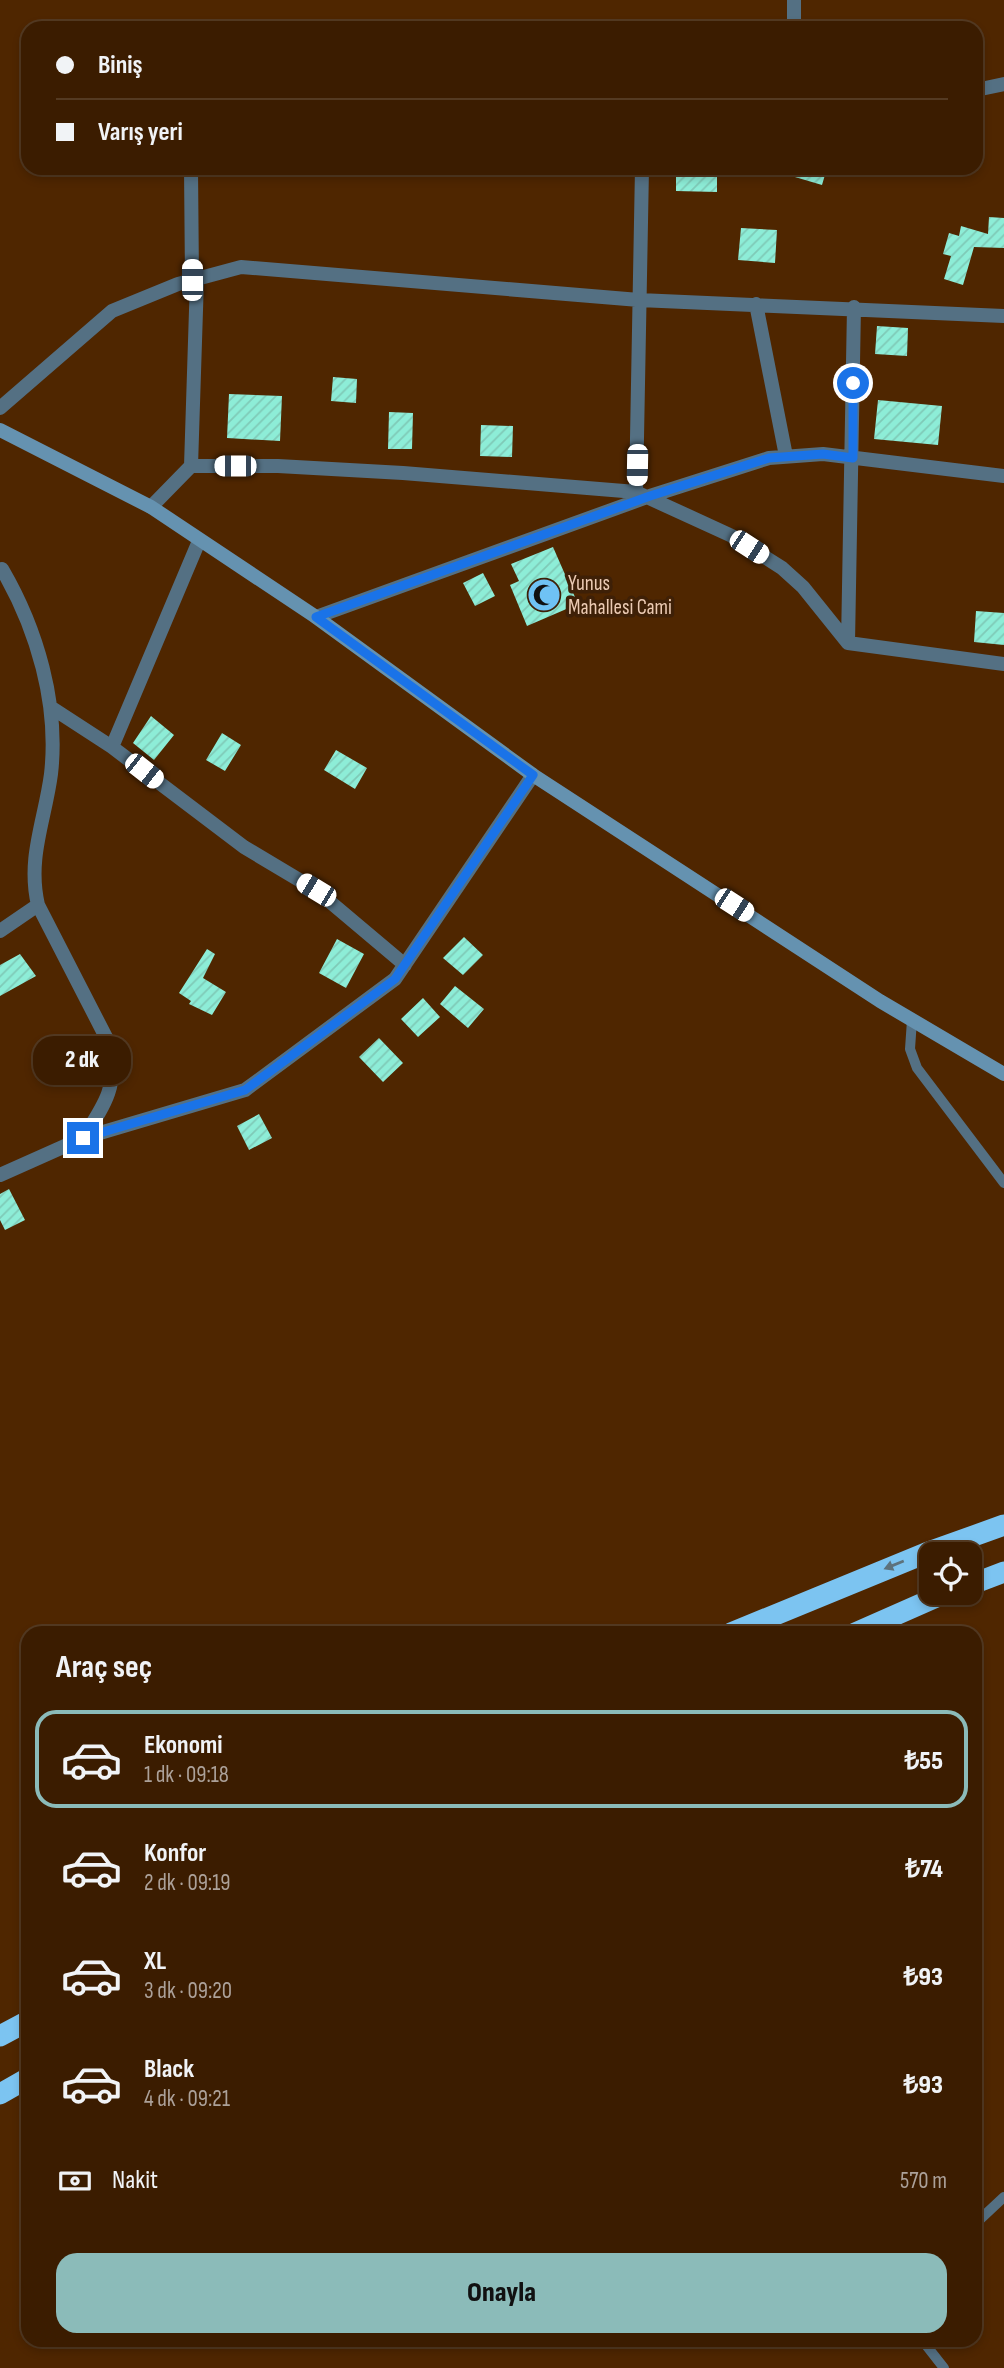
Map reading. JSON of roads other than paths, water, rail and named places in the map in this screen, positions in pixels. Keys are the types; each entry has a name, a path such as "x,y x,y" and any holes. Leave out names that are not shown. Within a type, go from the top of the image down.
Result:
{"highway":[{"path":"748,1626 926,1553 1004,1525"},
{"path":"982,1580 1004,1572"},
{"path":"871,1626 919,1605"},
{"path":"0,2036 21,2025"},
{"path":"0,2094 21,2082"}],"street":[{"path":"794,0 794,21"},
{"path":"983,88 1004,84"},
{"path":"151,507 191,466 195,279 191,175"},
{"path":"642,175 639,300 643,494"},
{"path":"0,408 112,311 195,279 241,267 639,300 854,307 1004,316"},
{"path":"756,304 786,456"},
{"path":"848,643 854,307"},
{"path":"0,430 151,507 316,617 533,775 912,1020 1004,1074"},
{"path":"316,617 643,494 769,458 823,454 1004,476"},
{"path":"191,466 278,466 389,472 643,494 732,536 782,568 803,587 848,643 1004,664"},
{"path":"113,747 199,541"},
{"path":"1,569 25,614 52,708 51,773 34,848 33,884 38,905 111,1047 114,1070 110,1094 83,1138"},
{"path":"52,708 113,747 244,847 316,890 405,965"},
{"path":"0,1175 83,1138 245,1090 395,979 533,775"},
{"path":"0,931 38,905"}],"lane":[{"path":"912,1020 910,1049 917,1068 1004,1183"},
{"path":"982,2217 1004,2197"},
{"path":"928,2347 944,2368"}],"place":[{"name":"Yunus Mahallesi Cami","path":"544,595"}]}
